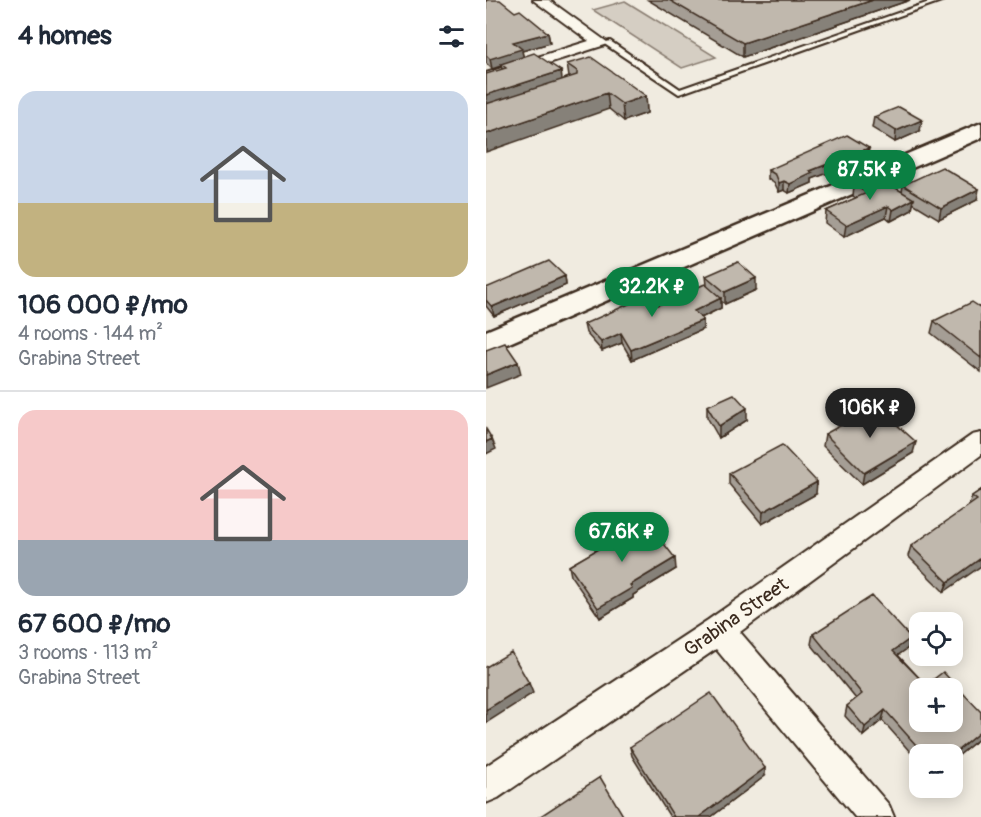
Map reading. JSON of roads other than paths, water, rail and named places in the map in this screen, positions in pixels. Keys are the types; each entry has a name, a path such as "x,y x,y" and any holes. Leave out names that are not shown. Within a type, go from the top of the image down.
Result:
{"street":[{"path":"540,0 604,43"},
{"path":"486,78 542,65 604,43"},
{"path":"486,343 981,130"},
{"name":"Grabina Street","path":"486,786 719,630 981,442"},
{"path":"719,630 876,817"}],"lane":[{"path":"604,43 679,92 941,0"}]}
